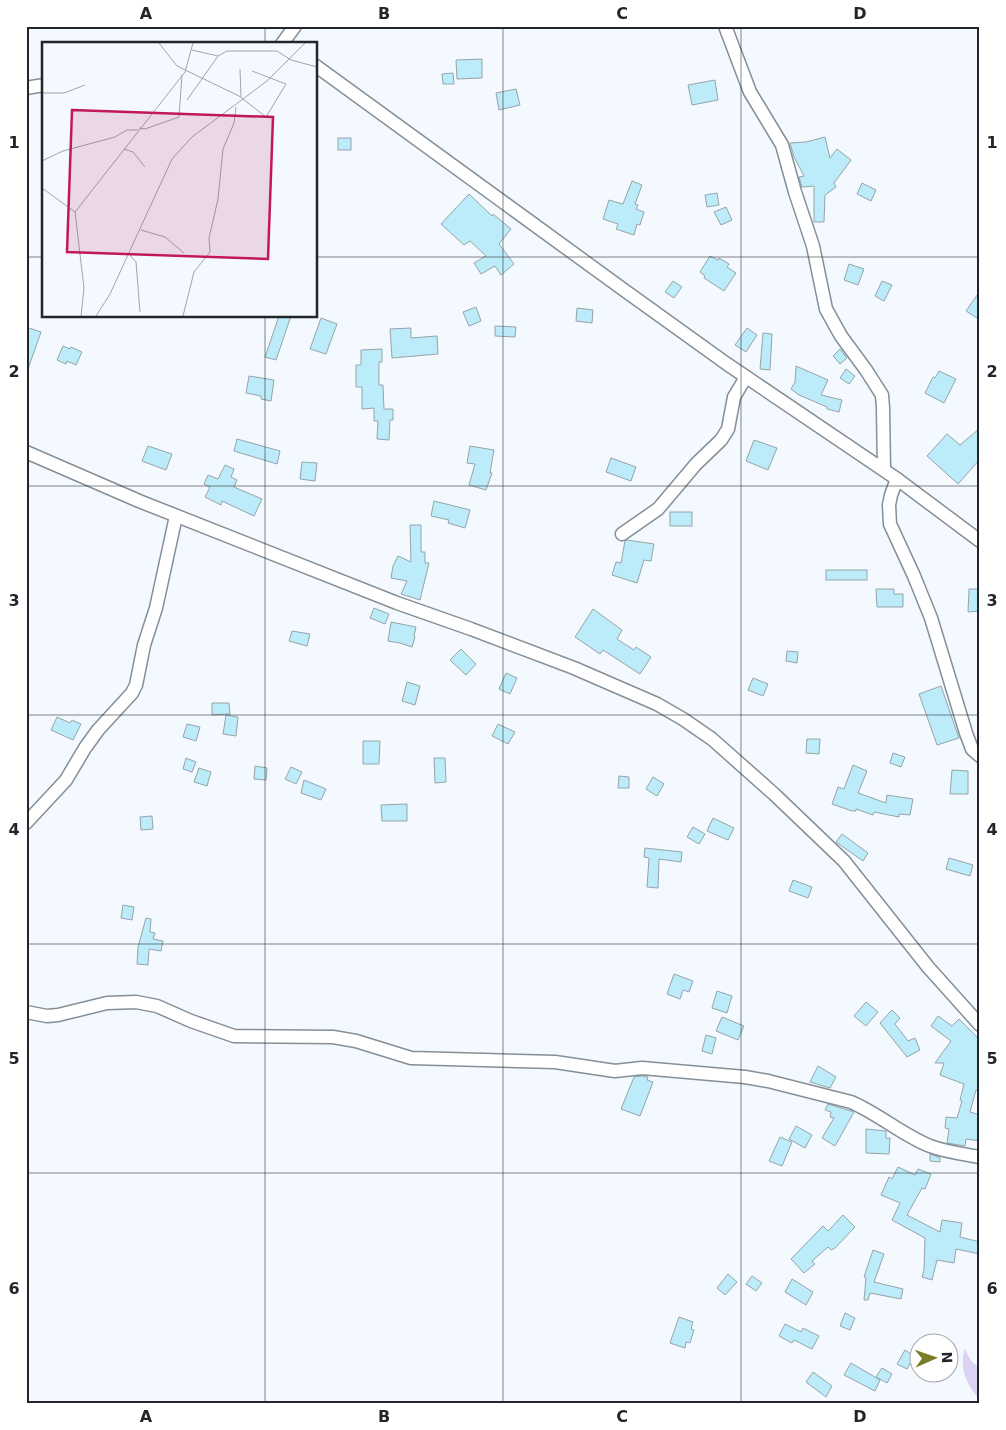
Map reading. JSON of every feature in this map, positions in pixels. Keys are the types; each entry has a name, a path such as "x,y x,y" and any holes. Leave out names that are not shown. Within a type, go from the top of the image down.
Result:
{"street":[{"path":"283,42 295,26"},
{"path":"725,26 750,92 782,145 813,246 826,309 841,336 882,396 884,470"},
{"path":"318,67 624,290 746,377 897,479 980,541"},
{"path":"26,88 42,85"},
{"path":"622,534 658,509 696,464 721,440 728,429 734,397 746,377"},
{"path":"26,452 176,516 396,603 574,668 657,704 684,719 712,739 753,775 844,861 928,968 980,1025"},
{"path":"897,479 889,505 890,524 931,618 972,749 980,756"},
{"path":"26,823 66,780 98,730 132,693 136,685 144,645 156,608 176,516"},
{"path":"26,1012 47,1016 58,1015 107,1003 136,1002 157,1006 190,1021 234,1036 333,1037 356,1041 411,1058 555,1062 589,1066 606,1071 620,1072 642,1068 768,1081 851,1102 930,1146 959,1154 980,1157"}],"shaded area":[{"path":"965,1348 972,1362 980,1366 980,1396 977,1396 973,1391 965,1374 963,1354"}],"building":[{"path":"482,59 482,78 457,79 456,60"},
{"path":"453,73 454,84 443,84 442,74"},
{"path":"715,80 718,100 692,105 688,85"},
{"path":"516,89 520,105 499,110 496,93"},
{"path":"825,137 830,158 837,149 851,160 834,183 836,187 825,195 824,222 814,222 814,186 802,187 799,177 804,176 794,157 790,143 806,142"},
{"path":"338,138 351,138 351,150 338,150"},
{"path":"632,181 642,185 635,204 638,205 636,209 644,212 640,225 637,224 634,235 616,229 618,224 603,219 609,200 623,204"},
{"path":"862,183 876,190 871,201 857,194"},
{"path":"717,193 719,205 707,207 705,195"},
{"path":"469,194 492,216 493,214 511,229 499,244 514,264 501,275 495,266 481,274 474,263 486,256 470,241 464,245 441,224"},
{"path":"726,207 732,220 721,225 714,212"},
{"path":"710,256 718,260 719,258 729,264 727,267 736,273 724,291 704,278 705,276 700,272"},
{"path":"849,264 864,269 858,285 844,280"},
{"path":"673,281 682,287 674,298 665,292"},
{"path":"882,281 892,285 884,301 875,296"},
{"path":"980,291 980,320 966,311"},
{"path":"476,307 481,321 469,326 463,312"},
{"path":"577,308 593,310 592,323 576,321"},
{"path":"278,318 290,318 276,360 265,357"},
{"path":"321,318 337,324 326,354 310,349"},
{"path":"495,326 516,327 515,337 495,336"},
{"path":"26,327 41,332 28,369 26,368"},
{"path":"411,328 411,338 437,336 438,354 392,358 390,329"},
{"path":"747,328 757,335 746,352 735,345"},
{"path":"763,333 772,334 770,370 760,369"},
{"path":"63,346 82,352 76,365 67,361 66,364 57,360"},
{"path":"382,349 382,362 379,362 379,385 383,385 384,409 393,409 393,420 390,420 389,440 377,439 378,421 374,421 374,408 362,409 362,387 356,387 356,365 361,365 361,350"},
{"path":"840,349 847,358 840,364 833,356"},
{"path":"796,366 828,380 821,395 842,400 839,412 827,409 827,407 799,395 791,389 795,382"},
{"path":"846,369 855,376 849,384 840,378"},
{"path":"939,371 956,379 944,403 925,393 933,377 935,378"},
{"path":"249,376 274,380 271,401 261,399 261,396 246,393"},
{"path":"980,428 980,459 958,484 927,456 947,434 960,445"},
{"path":"237,439 280,451 277,464 234,451"},
{"path":"754,440 777,448 768,470 746,461"},
{"path":"148,446 172,454 166,470 142,461"},
{"path":"470,446 494,450 490,473 492,473 486,490 469,485 475,464 467,463"},
{"path":"611,458 636,467 631,481 606,472"},
{"path":"302,462 317,463 315,481 300,479"},
{"path":"225,465 234,469 231,477 237,480 234,487 262,499 254,516 222,501 221,505 205,497 210,487 204,484 208,475 218,479"},
{"path":"434,501 470,510 465,528 448,523 449,520 431,516"},
{"path":"670,512 692,512 692,526 670,526"},
{"path":"410,525 421,525 421,552 425,552 425,563 429,563 420,600 401,594 407,581 391,578 393,566 398,556 411,562"},
{"path":"625,541 654,544 651,561 644,560 637,583 612,575 616,562 621,563"},
{"path":"826,570 867,570 867,580 826,580"},
{"path":"876,589 894,589 894,594 903,594 903,607 877,607"},
{"path":"969,589 980,589 980,611 968,612"},
{"path":"374,608 389,614 385,624 370,618"},
{"path":"593,609 622,630 617,639 634,650 636,647 651,657 640,674 603,650 600,654 575,637"},
{"path":"391,622 416,627 412,647 388,641"},
{"path":"292,631 310,634 307,646 289,641"},
{"path":"461,649 476,664 466,675 450,660"},
{"path":"787,651 798,652 797,663 786,661"},
{"path":"506,673 517,678 510,694 499,689"},
{"path":"753,678 768,684 763,696 748,690"},
{"path":"407,682 420,686 415,705 402,701"},
{"path":"941,686 959,738 937,745 919,694"},
{"path":"212,703 229,703 230,714 212,715"},
{"path":"226,715 238,717 236,736 223,734"},
{"path":"57,717 70,723 72,720 81,724 73,740 51,730"},
{"path":"187,724 200,727 196,741 183,737"},
{"path":"498,724 515,732 508,744 492,736"},
{"path":"807,739 820,739 819,754 806,753"},
{"path":"363,741 380,741 379,764 363,764"},
{"path":"893,753 905,757 901,767 890,763"},
{"path":"186,758 196,762 192,772 183,769"},
{"path":"434,758 445,758 446,782 435,783"},
{"path":"853,765 867,771 858,793 886,803 887,795 913,799 910,815 899,814 899,817 874,812 873,815 856,809 856,811 852,811 832,804 838,787 844,789"},
{"path":"255,766 267,768 266,780 254,779"},
{"path":"291,767 302,772 296,784 285,779"},
{"path":"199,768 211,772 207,786 194,782"},
{"path":"952,770 968,771 968,794 950,794"},
{"path":"619,776 629,777 629,788 618,788"},
{"path":"653,777 664,784 657,796 646,789"},
{"path":"304,780 326,789 321,800 301,793"},
{"path":"407,804 407,821 382,821 381,805"},
{"path":"152,816 153,829 141,830 140,817"},
{"path":"713,818 734,828 728,840 707,831"},
{"path":"693,827 705,834 699,844 687,837"},
{"path":"842,834 868,853 863,861 836,842"},
{"path":"645,848 682,852 681,862 659,859 658,888 647,887 649,858 644,857"},
{"path":"949,858 973,865 970,876 946,869"},
{"path":"793,880 812,887 808,898 789,891"},
{"path":"123,905 134,907 132,920 121,918"},
{"path":"146,918 151,919 150,932 155,933 153,939 163,941 161,951 149,949 148,965 137,964 138,947"},
{"path":"674,974 693,981 689,992 683,990 680,999 667,994"},
{"path":"717,991 732,996 727,1013 712,1008"},
{"path":"866,1002 878,1012 866,1026 854,1016"},
{"path":"892,1010 900,1018 895,1024 908,1041 915,1038 920,1050 907,1057 880,1023"},
{"path":"938,1016 952,1026 959,1019 980,1040 980,1091 976,1090 970,1112 980,1115 980,1141 966,1139 965,1146 947,1143 949,1129 945,1128 946,1117 957,1118 964,1084 940,1075 944,1063 935,1063 951,1041 931,1026"},
{"path":"722,1017 744,1026 738,1040 716,1031"},
{"path":"706,1035 716,1038 712,1054 702,1051"},
{"path":"818,1066 836,1077 830,1088 810,1082"},
{"path":"634,1077 648,1077 647,1080 653,1082 640,1116 621,1109"},
{"path":"828,1104 854,1112 835,1146 822,1138 834,1118 830,1117 831,1112 825,1110"},
{"path":"796,1126 812,1135 805,1148 789,1139"},
{"path":"866,1129 886,1131 886,1138 890,1138 889,1154 866,1153"},
{"path":"780,1137 792,1142 782,1166 769,1161"},
{"path":"930,1154 940,1158 940,1162 930,1161"},
{"path":"898,1167 915,1175 918,1169 931,1174 925,1189 922,1188 907,1215 940,1232 942,1220 962,1223 960,1237 980,1242 980,1254 956,1249 954,1263 937,1260 932,1280 922,1277 925,1238 892,1220 900,1203 881,1195 889,1177 892,1179"},
{"path":"843,1215 855,1227 835,1248 831,1250 828,1247 812,1261 815,1264 804,1273 791,1259 823,1226 828,1231"},
{"path":"873,1250 884,1254 874,1282 903,1289 901,1299 870,1293 868,1300 864,1300 866,1278 864,1277"},
{"path":"728,1274 737,1282 725,1295 717,1288"},
{"path":"752,1276 762,1283 756,1291 746,1284"},
{"path":"792,1279 813,1292 806,1305 785,1292"},
{"path":"845,1313 855,1318 850,1330 840,1326"},
{"path":"679,1317 693,1322 691,1329 694,1330 690,1343 686,1342 685,1348 670,1343"},
{"path":"785,1324 801,1332 803,1328 819,1336 812,1349 794,1340 792,1343 779,1336"},
{"path":"905,1350 908,1352 907,1369 897,1364"},
{"path":"851,1363 880,1380 875,1391 844,1375"},
{"path":"882,1368 892,1374 887,1383 876,1377"},
{"path":"813,1372 832,1386 826,1397 806,1382"}]}
